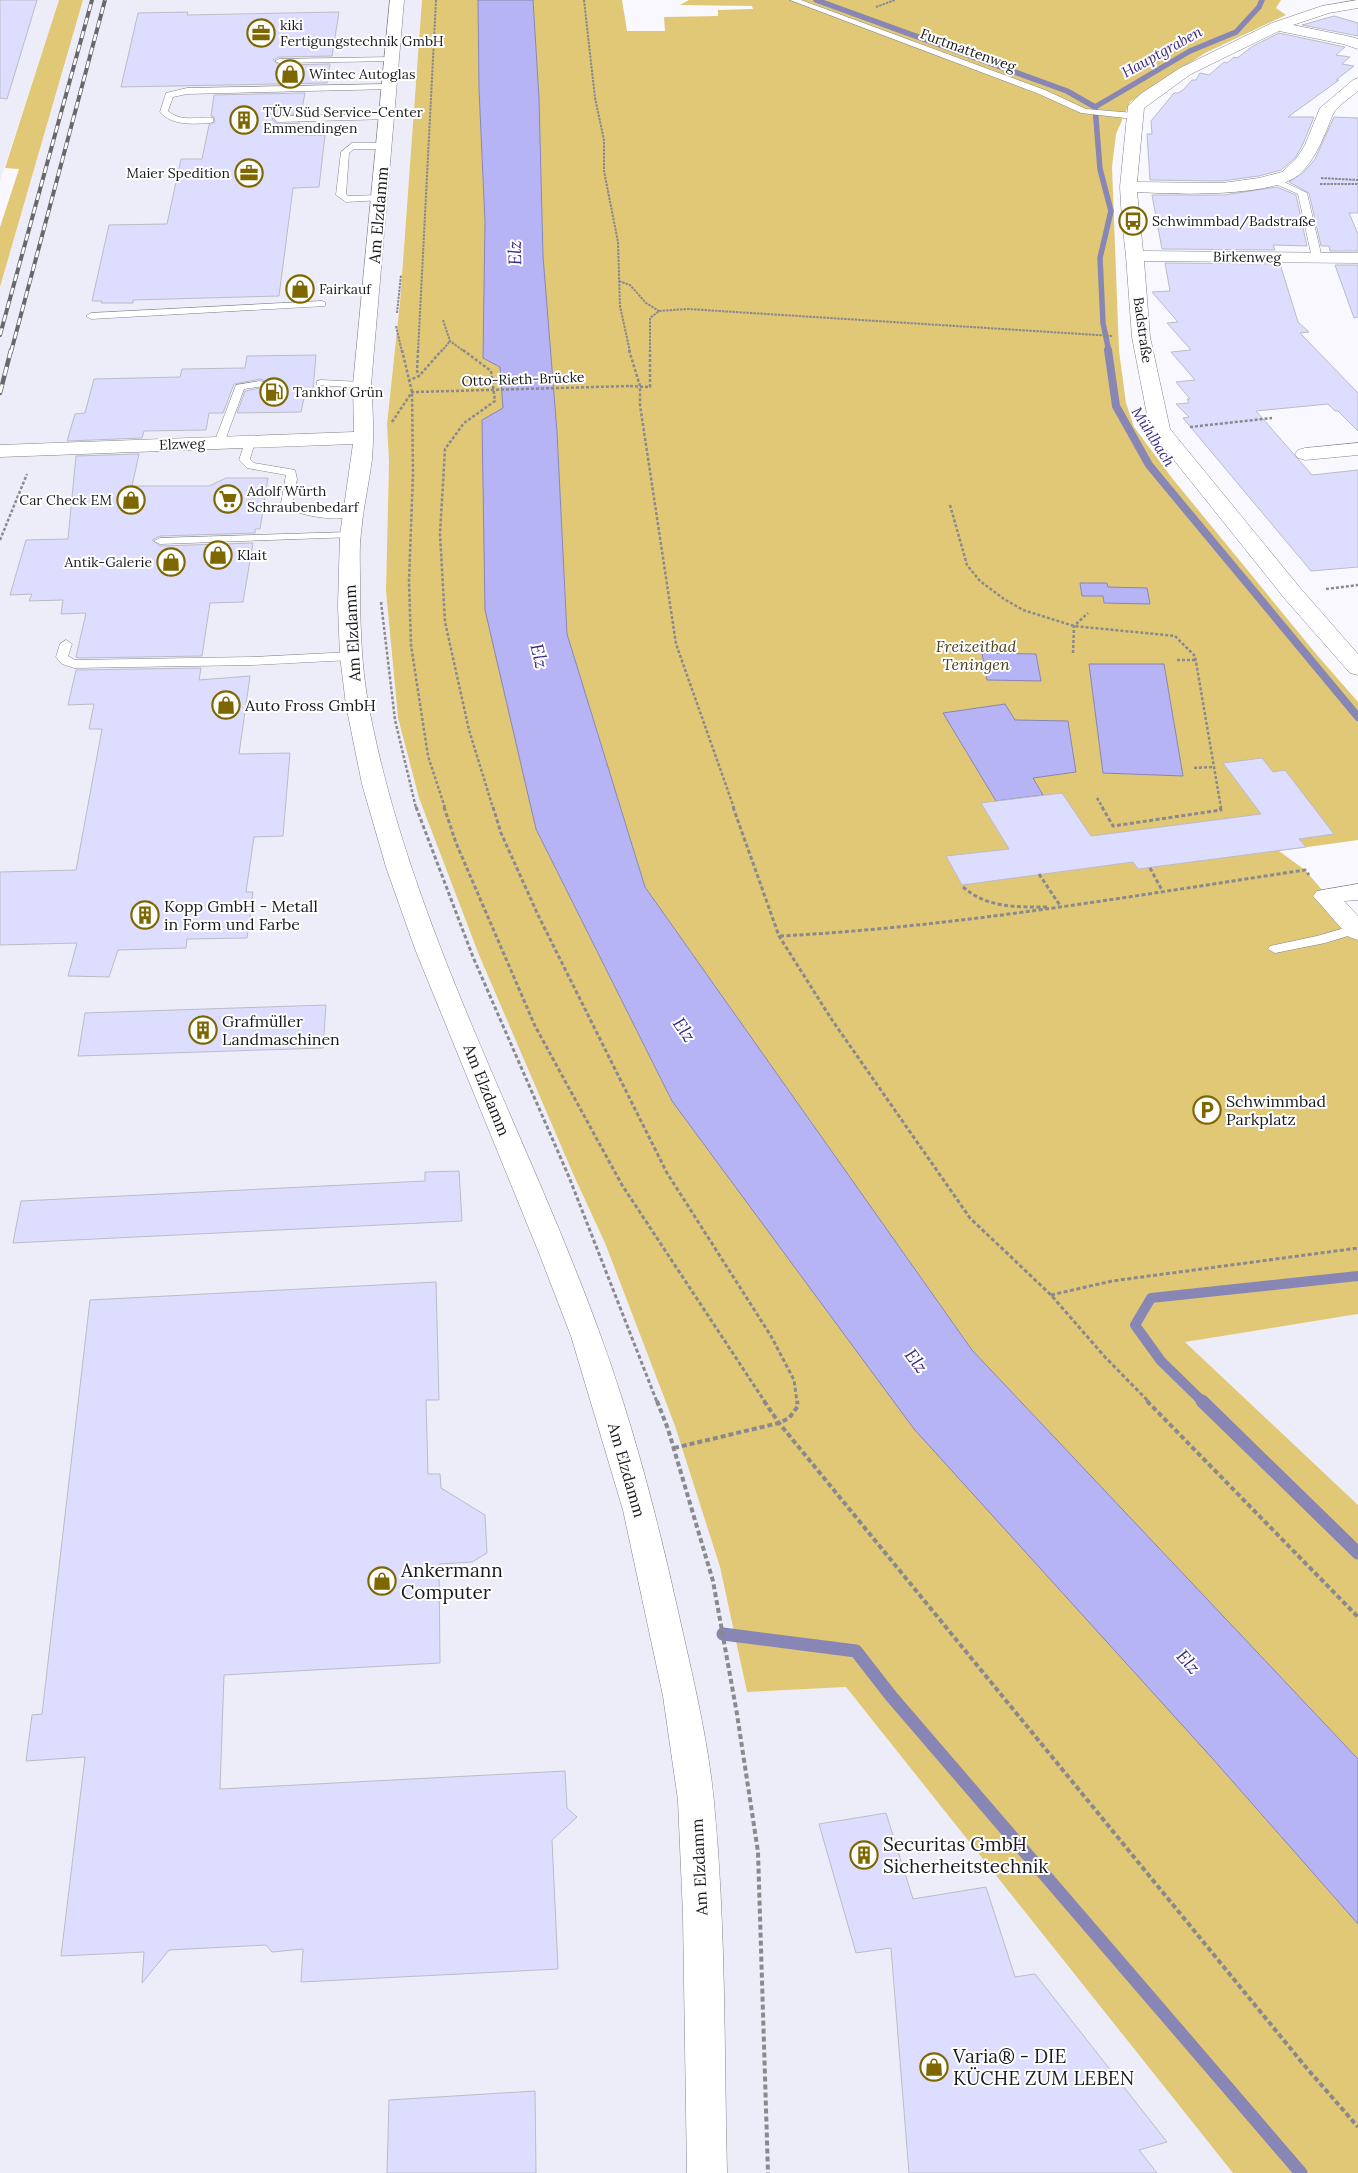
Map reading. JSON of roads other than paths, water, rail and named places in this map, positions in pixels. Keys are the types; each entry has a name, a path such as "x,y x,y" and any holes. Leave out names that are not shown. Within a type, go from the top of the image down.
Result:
{"street":[{"name":"Am Elzdamm","path":"397,0 362,385 363,438 353,524 349,606 351,656 357,705 374,784 398,867 428,950 554,1253 586,1336 639,1510 680,1696 696,1800 702,1915 707,2173"},
{"name":"Badstraße","path":"1358,4 1318,10 1276,26 1190,68 1156,88 1126,116 1128,187 1141,337 1160,430 1294,594 1358,668"},
{"path":"1276,26 1347,40 1358,45"},
{"path":"1128,187 1219,188 1244,186 1290,175 1302,162 1317,136 1326,111 1358,83"},
{"name":"Birkenweg","path":"1135,256 1358,258"},
{"name":"Elzweg","path":"0,451 363,438"},
{"path":"1305,454 1358,448"},
{"path":"1357,931 1326,896 1358,892"}],"lane":[{"name":"Furtmattenweg","path":"794,0 1042,92 1084,111 1126,116"},
{"path":"279,61 392,58"},
{"path":"210,120 176,120 168,117 164,112 169,95 188,91 389,87"},
{"path":"278,119 386,117"},
{"path":"379,198 346,199 341,195 345,152 352,146 384,146"},
{"path":"1274,180 1302,193 1317,258"},
{"path":"90,316 322,304"},
{"path":"220,443 240,387 260,384"},
{"path":"321,384 362,385"},
{"path":"250,442 244,460 251,466 291,472 292,478 287,503 295,510 318,513 353,524"},
{"path":"160,541 353,524"},
{"path":"66,644 62,657 74,664 199,662 351,656"},
{"path":"1276,949 1357,931"}],"water":[{"name":"Elz","path":"478,0 533,0 539,98 543,256 557,432 567,634 645,887 972,1350 1358,1759 1358,1924 1212,1758 914,1429 672,1101 536,829 485,610 482,420 503,408 500,367 483,358 485,222 479,89"},
{"path":"1080,583 1107,583 1108,587 1147,588 1150,604 1104,603 1103,596 1082,596"},
{"path":"982,653 1036,654 1041,681 987,680"},
{"path":"1089,664 1164,664 1183,776 1103,773"},
{"path":"1005,704 1015,720 1068,721 1076,772 1033,778 1043,795 996,801 943,713"}],"waterway":[{"path":"816,0 1067,91 1095,107"},
{"name":"Hauptgraben","path":"1095,107 1190,51 1236,32 1259,7 1262,0"},
{"name":"Mühlbach","path":"1095,107 1100,169 1111,211 1100,258 1103,323 1109,352"},
{"name":"Mühlbach","path":"1108,350 1116,406 1149,465 1358,717"},
{"path":"1203,1402 1161,1361 1135,1325 1151,1298 1358,1276"},
{"path":"1202,1401 1358,1553"},
{"path":"723,1634 856,1651 891,1696 1301,2173"}],"railway":[{"path":"0,335 92,0"},
{"path":"11,352 105,0"},
{"path":"0,393 11,350"}],"place":[{"name":"kiki Fertigungstechnik GmbH","path":"261,33"},
{"name":"Wintec Autoglas","path":"290,74"},
{"name":"TÜV Süd Service-Center Emmendingen","path":"244,120"},
{"name":"Maier Spedition","path":"249,173"},
{"name":"Schwimmbad/Badstraße","path":"1133,221"},
{"name":"Fairkauf","path":"300,289"},
{"name":"Tankhof Grün","path":"274,392"},
{"name":"Adolf Würth Schraubenbedarf","path":"228,499"},
{"name":"Car Check EM","path":"131,500"},
{"name":"Klait","path":"218,555"},
{"name":"Antik-Galerie","path":"171,562"},
{"name":"Auto Fross GmbH","path":"226,705"},
{"name":"Kopp GmbH - Metall in Form und Farbe","path":"145,915"},
{"name":"Grafmüller Landmaschinen","path":"203,1030"},
{"name":"Schwimmbad Parkplatz","path":"1207,1110"},
{"name":"Ankermann Computer","path":"382,1581"},
{"name":"Securitas GmbH Sicherheitstechnik","path":"864,1855"},
{"name":"Varia® - DIE KÜCHE ZUM LEBEN","path":"934,2067"}],"park label":[{"name":"Freizeitbad Teningen","path":"976,655"}]}
